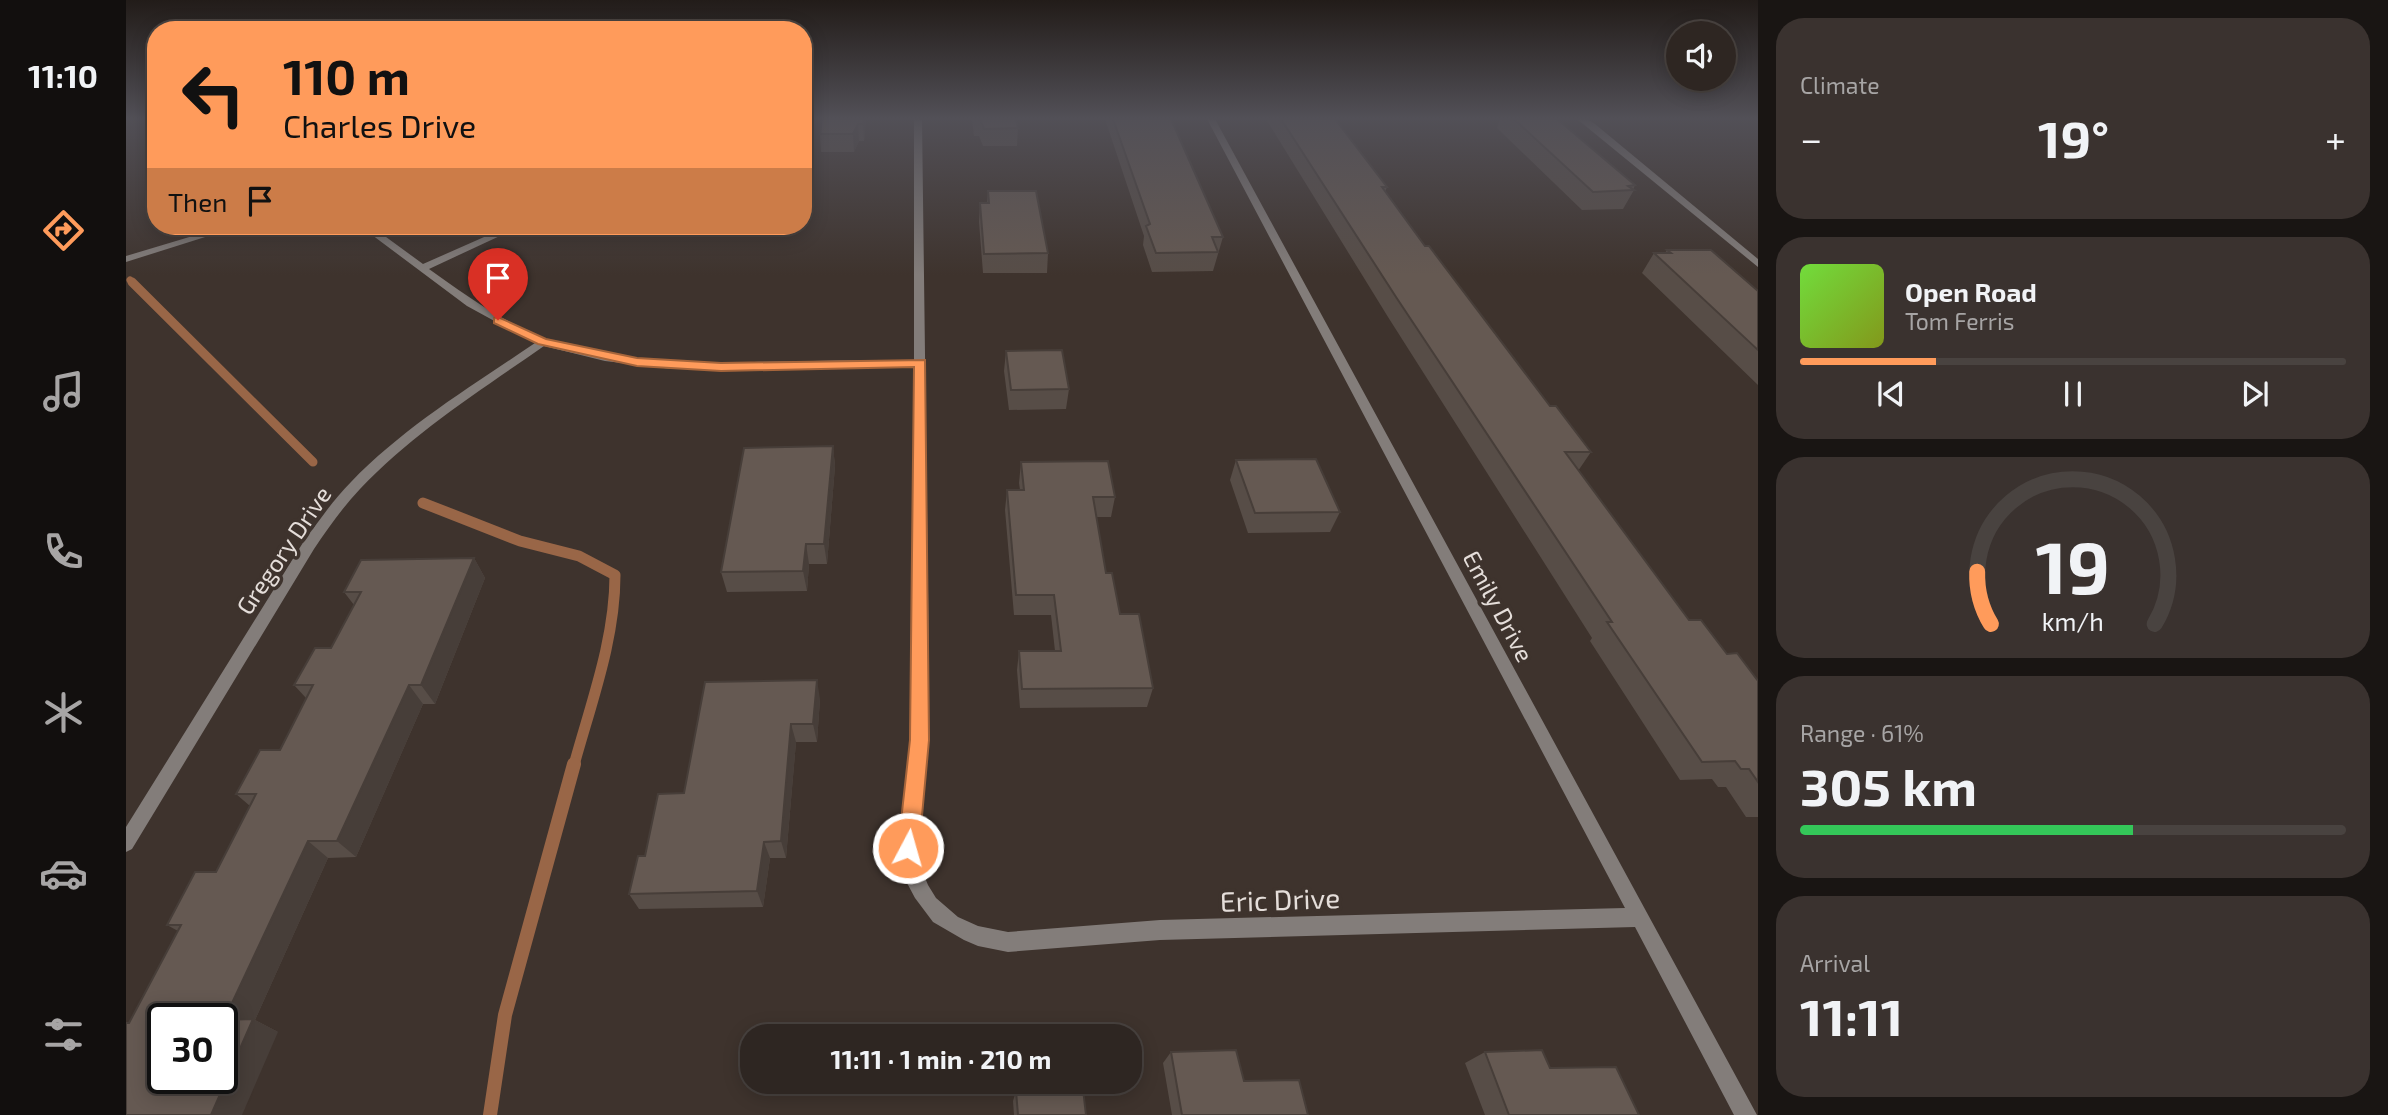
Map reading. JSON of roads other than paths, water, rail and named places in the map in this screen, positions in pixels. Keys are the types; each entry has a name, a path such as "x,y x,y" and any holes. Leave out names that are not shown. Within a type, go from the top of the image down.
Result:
{"street":[{"name":"Eric Drive","path":"919,171 921,363 919,740 908,848 913,876 943,919 962,932 984,940 1008,942 1160,930 1640,918"},
{"name":"Emily Drive","path":"1239,171 1746,1115"},
{"path":"1648,171 1758,264"},
{"path":"126,258 204,235"},
{"path":"378,235 483,312 542,342 603,357 673,366 921,363"},
{"path":"424,268 496,235"},
{"name":"Gregory Drive","path":"126,843 309,545 335,509 361,479 402,443 542,342"}],"waterway":[{"path":"132,282 313,462"},
{"path":"423,503 520,541 579,556 615,575 607,647 574,765"},
{"path":"490,1115 505,1015 574,764"}]}
